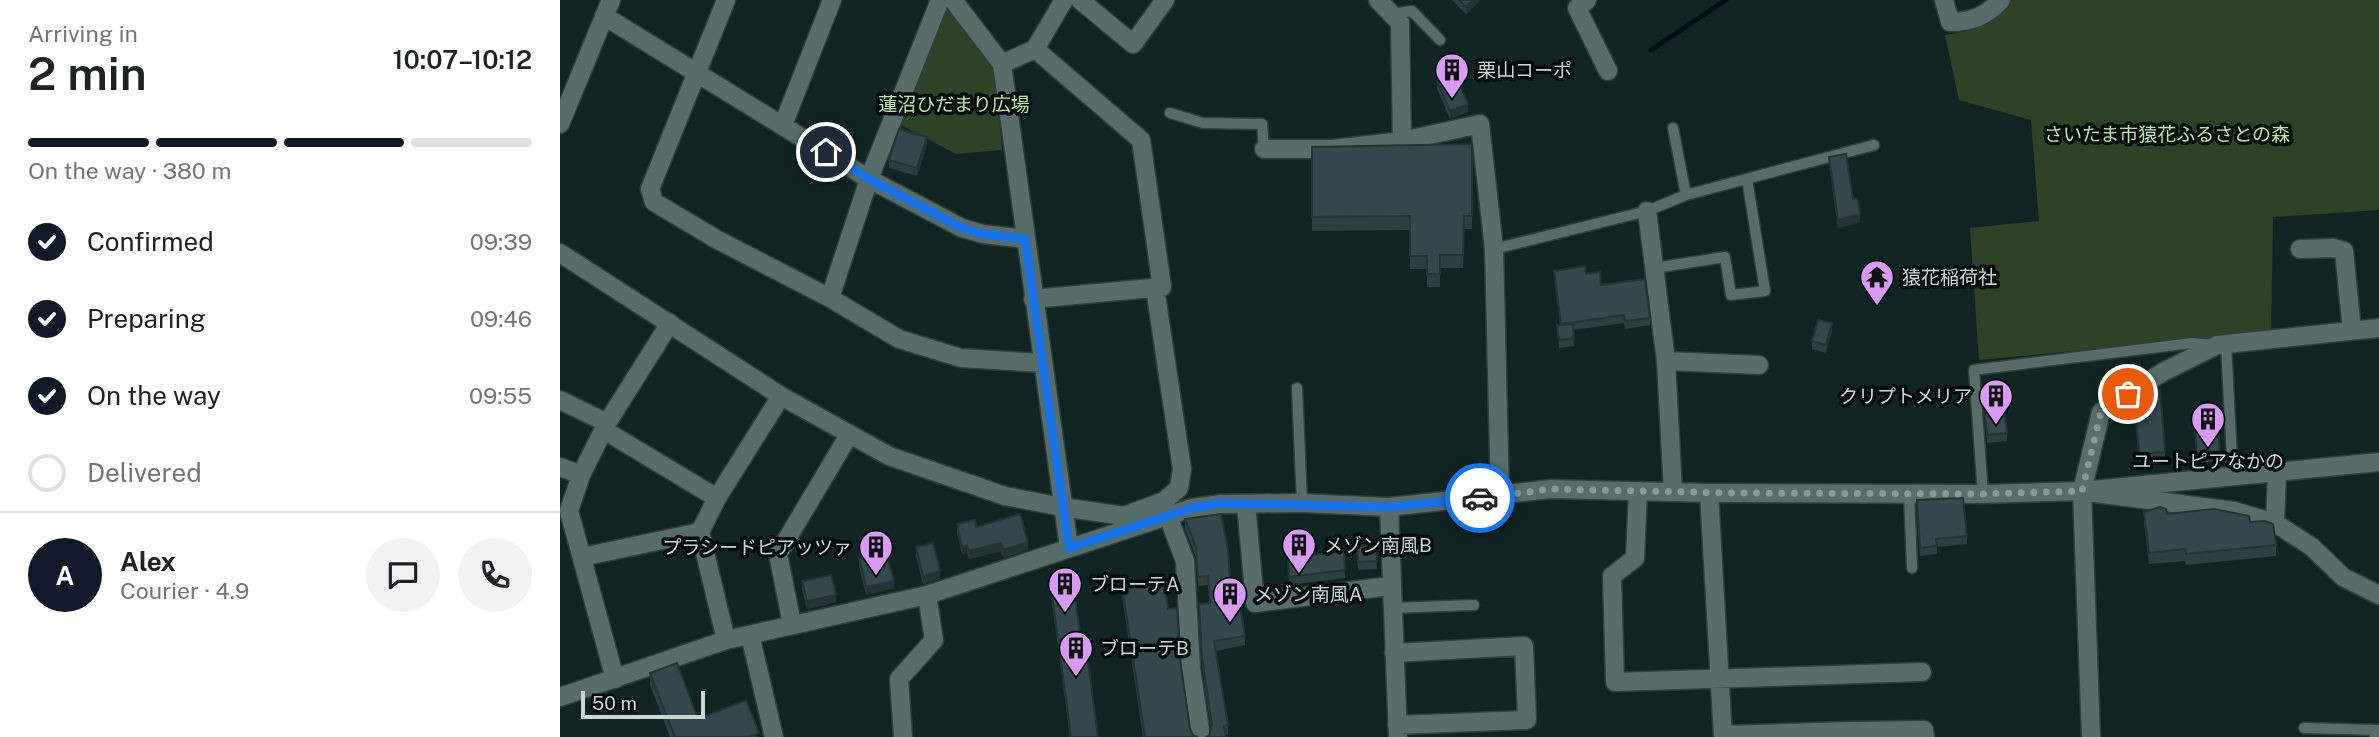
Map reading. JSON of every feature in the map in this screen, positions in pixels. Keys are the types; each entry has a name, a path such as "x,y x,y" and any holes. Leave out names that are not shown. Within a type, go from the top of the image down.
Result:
{"street":[{"path":"726,0 650,189 654,202 716,239 830,298 900,339 961,358 1042,363"},
{"path":"783,125 832,0"},
{"path":"830,298 869,179 940,0"},
{"path":"953,0 1002,64 1069,548"},
{"path":"1002,64 1035,49 1064,0"},
{"path":"1080,0 1133,44 1165,0"},
{"path":"1378,0 1400,23 1402,141"},
{"path":"1944,0 1950,22 1968,22 1989,13 2001,0"},
{"path":"1578,3 1608,71"},
{"path":"560,124 566,93 608,8 698,71 869,179 962,228 983,234 1025,239"},
{"path":"1033,299 1162,287 1141,140 1035,49"},
{"path":"1264,149 1332,149 1402,141 1480,124 1494,249 1500,496"},
{"path":"1647,211 1666,361 1673,492"},
{"path":"2300,249 2334,248 2344,251 2352,331"},
{"path":"560,253 781,396 889,456 944,478 1005,496 1124,516 1164,501 1178,488 1182,469 1155,288"},
{"path":"615,679 582,557 564,511 605,427 670,323"},
{"path":"2091,737 2082,491 2101,412 2164,372 2221,345 2379,328"},
{"path":"1666,361 1759,365"},
{"path":"726,640 699,532 717,498 781,396"},
{"path":"560,400 717,498"},
{"path":"792,624 778,554 849,435"},
{"path":"560,697 726,640 928,595 1192,508 1302,503 1389,507 1551,489 1709,493 1983,494 2082,491 2379,462"},
{"path":"560,467 581,475"},
{"path":"2275,523 2277,473"},
{"path":"1638,491 1635,558 1612,576 1615,682 1922,672"},
{"path":"2082,491 2234,511 2275,523 2312,547 2343,577 2379,595"},
{"path":"1709,493 1723,736 1924,730 1925,737"},
{"path":"1246,504 1255,603 1390,586"},
{"path":"1389,507 1390,586 1397,731 1527,720 1524,646 1394,653"},
{"path":"1168,516 1185,561 1191,668 1201,737"},
{"path":"582,557 699,532"},
{"path":"903,737 898,679 934,640 928,595"},
{"path":"750,635 774,737"}],"lane":[{"path":"1392,14 1412,11 1440,40"},
{"path":"1170,113 1203,123 1262,124 1264,149"},
{"path":"1673,128 1686,195"},
{"path":"1494,249 1647,211 1686,195 1874,145"},
{"path":"1654,268 1725,257 1731,295 1765,290 1746,179"},
{"path":"1983,494 1974,370 2192,343 2221,345 2234,478"},
{"path":"1297,388 1302,503"},
{"path":"1909,493 1912,568"},
{"path":"1391,608 1474,605"},
{"path":"2304,728 2379,730"}],"green space":[{"name":"さいたま市猿花ふるさとの森","path":"2006,0 2379,0 2379,210 2273,217 2271,332 1979,360 1970,228 2039,221 2031,120 1959,100 1945,35 1980,25 1993,16"},
{"name":"蓮沼ひだまり広場","path":"947,5 994,58 1002,150 956,154 899,124"}],"building":[{"path":"1459,0 1473,0 1466,7"},
{"name":"栗山コーポ","path":"1454,73 1468,104 1450,111 1437,81"},
{"path":"899,129 927,137 917,168 889,160"},
{"path":"1472,144 1472,216 1464,216 1463,255 1440,255 1440,274 1427,274 1427,256 1410,256 1410,216 1312,217 1312,147"},
{"path":"1846,154 1853,199 1857,198 1860,214 1838,220 1829,157"},
{"path":"1585,266 1586,274 1600,272 1601,285 1645,279 1650,318 1625,321 1624,315 1561,324 1554,271"},
{"path":"1818,320 1832,323 1826,345 1812,341"},
{"path":"1573,324 1574,338 1559,340 1557,325"},
{"path":"2160,389 2165,452 2139,454 2134,397 2144,390"},
{"name":"クリプトメリア","path":"2004,401 2007,433 1987,435 1984,403"},
{"name":"ユートピアなかの","path":"2218,427 2220,453 2197,455 2195,429"},
{"path":"1963,498 1967,536 1936,539 1937,546 1920,548 1917,500"},
{"path":"2160,507 2166,509 2167,514 2214,509 2249,516 2250,522 2265,521 2273,524 2276,545 2186,554 2185,549 2149,553 2144,512"},
{"path":"1020,514 1028,542 1003,550 1001,543 969,551 967,546 962,547 957,524 975,520 976,527"},
{"path":"1221,514 1228,550 1231,589 1237,588 1245,636 1214,641 1228,725 1224,726 1226,737 1205,737 1209,736 1212,725 1202,657 1199,604 1210,603 1208,576 1198,577 1196,547 1185,519"},
{"path":"933,543 940,571 923,576 916,547"},
{"path":"1376,545 1377,561 1358,562 1357,546"},
{"path":"1344,551 1345,570 1289,577 1288,558"},
{"name":"プラシードピアッツァ","path":"886,552 894,581 866,587 859,558"},
{"path":"831,575 836,595 807,601 802,581"},
{"path":"1072,577 1081,639 1085,639 1098,737 1071,737 1050,580"},
{"path":"1164,580 1168,609 1177,608 1180,660 1190,729 1193,735 1198,737 1145,737 1122,587"},
{"path":"677,663 698,719 746,700 759,733 749,737 675,737 650,673"}],"waterway":[{"path":"1651,50 1726,0"}],"way so far":[{"path":"1480,498 1551,489 1983,494 2082,491 2088,457 2101,412 2128,394"}],"place":[{"name":"栗山コーポ","path":"1452,100"},
{"name":"猿花稲荷社","path":"1877,307"},
{"name":"クリプトメリア","path":"1996,426"},
{"name":"ユートピアなかの","path":"2208,449"},
{"name":"メゾン南風B","path":"1299,575"},
{"name":"プラシードピアッツァ","path":"876,577"},
{"name":"ブローテA","path":"1065,614"},
{"name":"メゾン南風A","path":"1230,624"},
{"name":"ブローテB","path":"1076,678"}],"route":[{"path":"826,152 869,179 962,228 983,234 1025,239 1069,548 1192,508 1221,503 1389,507 1480,498"}]}
